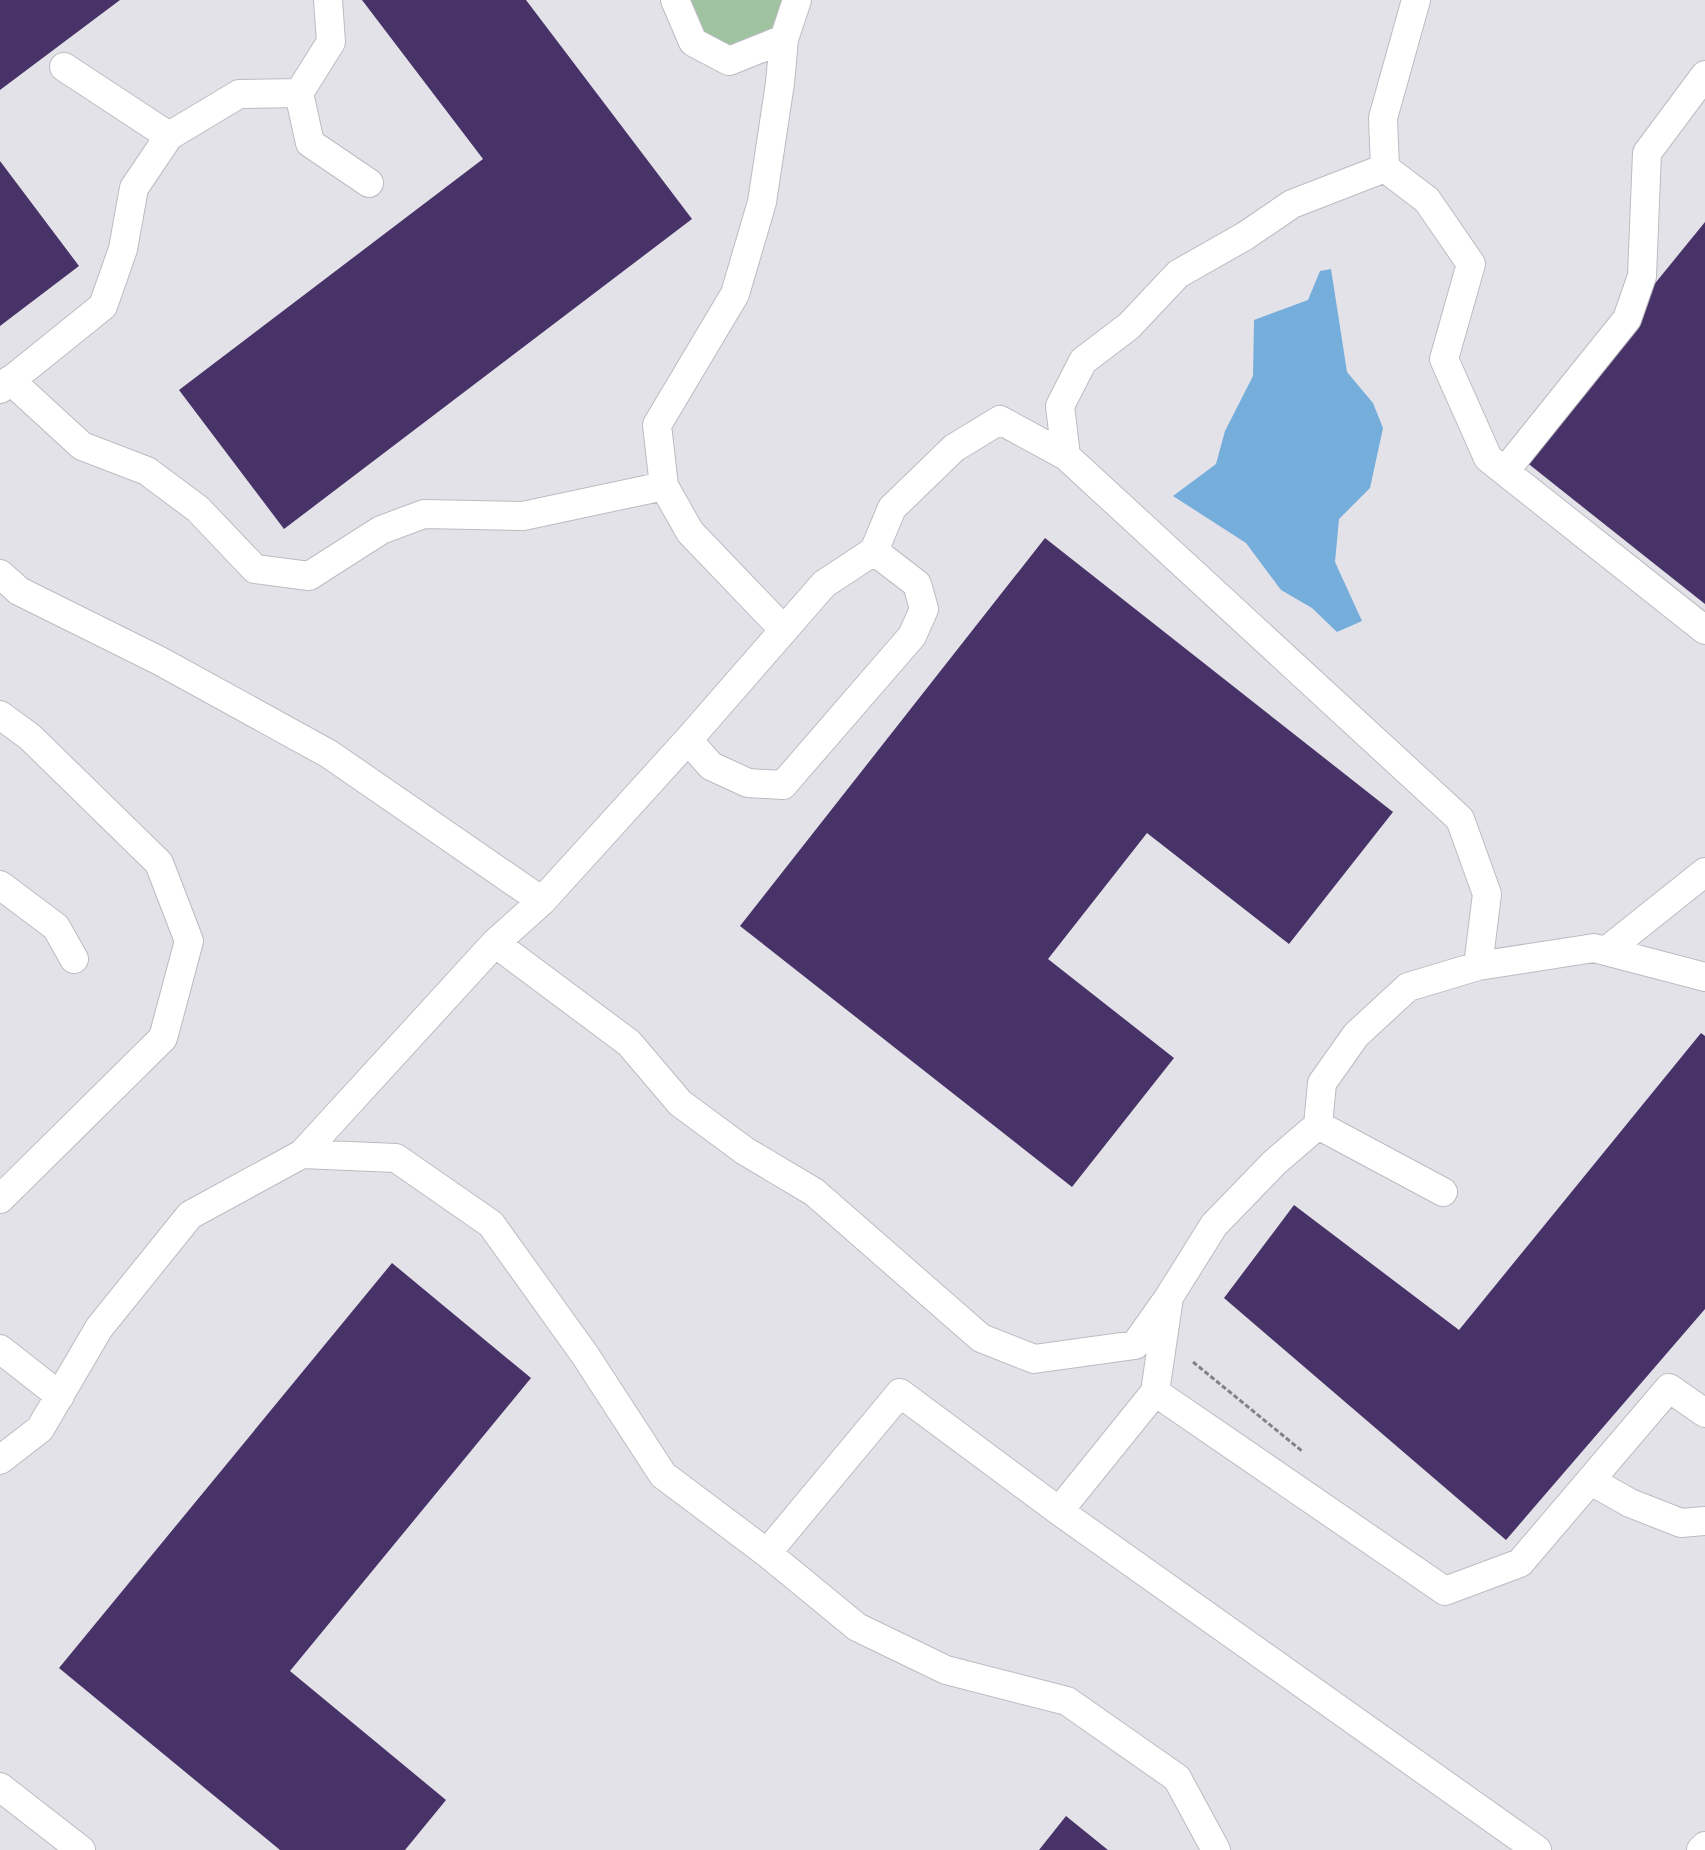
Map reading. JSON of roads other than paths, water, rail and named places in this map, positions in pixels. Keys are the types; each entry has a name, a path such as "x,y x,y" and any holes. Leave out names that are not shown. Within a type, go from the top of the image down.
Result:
{"lane":[{"path":"328,0 331,42 299,93 310,143 369,183"},
{"path":"674,0 694,42 729,60 784,39"},
{"path":"783,630 690,532 664,486 657,425 735,294 762,202 780,82 784,39 797,0"},
{"path":"1385,168 1383,118 1416,0"},
{"path":"64,68 169,136"},
{"path":"1505,472 1627,319 1642,276 1648,153 1705,75"},
{"path":"299,93 239,94 169,136 134,188 123,248 103,306 5,385 82,446 147,471 198,509 255,569 309,576 382,530 424,514 523,516 664,486"},
{"path":"1066,456 1060,406 1083,361 1129,326 1178,274 1245,236 1292,204 1385,168"},
{"path":"1385,168 1427,200 1472,264 1444,359 1488,458 1705,630"},
{"path":"0,1460 40,1430 99,1328 190,1215 302,1154 495,942 542,901 688,740 824,584 874,551 892,508 954,448 1000,420 1066,456 1460,819 1487,894 1478,966"},
{"path":"688,740 711,766 748,783 783,785 912,636 924,609 917,584 874,551"},
{"path":"0,574 19,591 160,662 329,754 542,901"},
{"path":"0,715 30,737 159,863 189,941 163,1038 0,1198"},
{"path":"1606,951 1705,872"},
{"path":"0,885 56,927 74,959"},
{"path":"495,942 630,1043 680,1104 746,1152 814,1192 981,1338 1034,1359 1135,1345 1170,1296 1214,1225 1274,1163 1318,1125 1322,1083 1356,1035 1408,987 1478,966 1594,948 1705,977"},
{"path":"1318,1125 1443,1192"},
{"path":"302,1154 396,1158 491,1224 584,1355 663,1475 767,1553 857,1627 946,1670 1067,1701 1177,1778 1216,1850"},
{"path":"1058,1511 1155,1392 1170,1296"},
{"path":"0,1349 60,1396"},
{"path":"1155,1392 1445,1591 1520,1564 1669,1388 1705,1414"},
{"path":"767,1553 900,1394 1058,1511 1537,1850"},
{"path":"1590,1481 1630,1503 1681,1523 1705,1521"},
{"path":"0,1787 81,1850"},
{"path":"1702,1850 1705,1846"}],"water":[{"path":"1331,269 1347,372 1373,403 1383,428 1370,488 1339,519 1335,562 1362,621 1337,632 1312,608 1281,590 1246,543 1173,496 1216,464 1225,431 1253,376 1254,320 1308,300 1320,271"}]}
